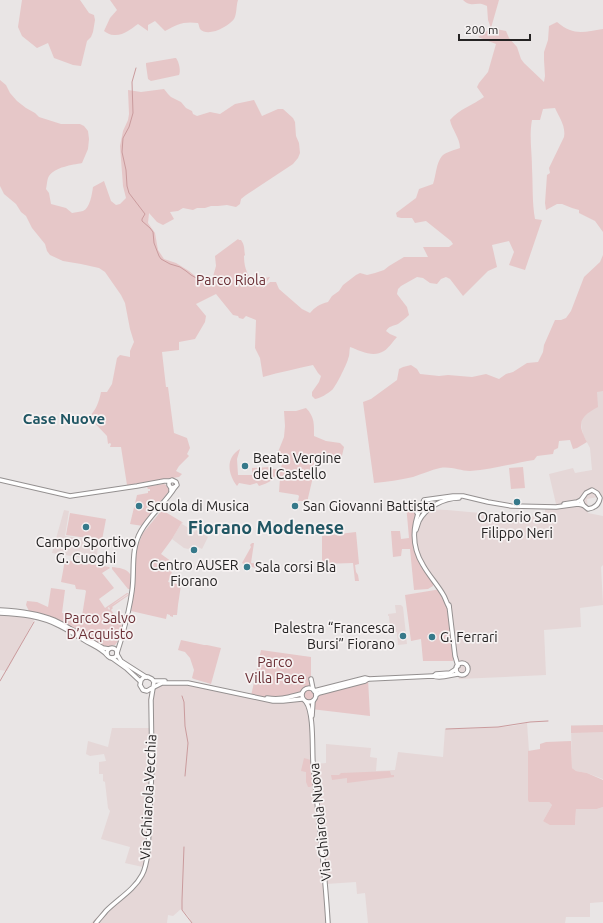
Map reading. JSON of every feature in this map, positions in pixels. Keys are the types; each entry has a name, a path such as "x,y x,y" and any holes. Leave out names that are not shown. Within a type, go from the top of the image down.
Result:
{"street":[{"path":"0,480 70,496 164,481 171,485 171,492 141,531 135,545 132,591 122,637 117,653 115,657 112,658"},
{"path":"551,506 577,502 581,500 589,491 594,491 601,498 596,506 591,509 585,508 581,500"},
{"path":"308,688 319,693 369,679 436,677 458,674 465,675 468,668 467,665 458,660 455,649 449,602 444,591 421,561 415,547 414,530 420,507 424,500 463,496 476,500"},
{"path":"423,515 437,504 449,499 460,498 511,506 556,507 578,504 583,505"},
{"path":"415,533 419,521 426,509 424,501"},
{"path":"411,503 416,508 418,515"},
{"path":"0,612 27,612 53,620 103,648 115,649 121,660 154,682"},
{"path":"0,612 22,614 61,626 100,649 109,658 112,658 126,668 140,681 140,687 146,691 162,683 188,683 273,701 302,699"},
{"path":"107,655 107,652 116,645 122,636"},
{"path":"455,649 458,674"},
{"path":"434,676 436,674 450,673 462,663"},
{"path":"140,681 142,678 146,677"},
{"path":"154,682 168,680 189,681 256,696 280,699 301,694 308,688 311,679 315,698 311,702 306,702 302,699 301,694"},
{"path":"152,688 154,682"},
{"name":"Via Ghiarola Vecchia","path":"96,923 136,884 147,861 152,766 152,688"},
{"name":"Via Ghiarola Vecchia","path":"146,691 151,700"},
{"name":"Via Ghiarola Nuova","path":"311,721 313,701"},
{"name":"Via Ghiarola Nuova","path":"306,702 309,706 311,721 313,761 325,874 328,923"}],"shaded area":[{"path":"597,391 603,391 603,496 587,499 588,513 603,516 603,565 601,567 603,605 580,608 581,627 544,630 546,675 459,679 449,606 419,557 415,536 420,519 425,509 545,517 545,506 556,504 549,474 573,468 575,473 592,470 590,448 583,435 581,423 583,417 588,412 597,407"},
{"path":"64,510 69,511 65,536 99,541 96,560 52,553"},
{"path":"182,522 182,524 195,532 196,530 208,537 202,549 196,546 188,549 184,548 172,539"},
{"path":"395,605 401,605 403,607 407,644 398,645 397,632 389,632 388,630 388,628 390,628 388,614 396,613"},
{"path":"0,612 35,618 7,671 0,670"},
{"path":"155,682 174,682 251,696 281,700 295,698 308,701 311,709 315,764 326,763 326,744 371,748 370,757 377,758 376,771 395,770 398,752 443,757 445,729 486,728 513,726 527,723 529,751 549,802 552,805 543,821 575,825 576,809 597,809 603,807 603,902 590,903 590,917 566,917 565,923 368,923 365,893 357,894 356,882 326,884 328,923 191,923 189,917 181,909 173,916 168,915 167,923 91,923 135,882 141,874 143,867 125,863 130,847 101,839 110,811 108,808 103,774 99,774 99,762 106,761 104,754 90,756 86,754 88,741 108,747 112,728 150,728 148,698"},
{"path":"571,725 603,725 603,779 587,773 576,771 572,768"}],"green space":[{"path":"22,0 80,0 89,13 94,15 95,20 93,32 87,41 81,66 73,65 54,58 48,43 37,48 22,36 18,27"},
{"path":"110,0 238,0 234,19 228,25 213,32 200,29 198,23 189,22 177,25 165,31 155,21 148,25 148,31 138,24 127,32 111,35 104,31 110,18 117,10"},
{"path":"463,0 499,0 491,28 488,20 487,6 483,4 469,4"},
{"name":"Parco Riola","path":"557,22 568,29 579,32 603,29 603,232 595,221 579,213 579,210 562,204 557,204 546,210 547,175 550,173 549,168 564,137 564,129 555,108 543,109 540,120 532,120 531,132 534,213 535,219 542,220 525,270 509,265 514,252 509,241 492,245 497,267 488,271 463,296 450,279 446,277 441,279 437,284 430,283 423,278 417,277 401,286 398,289 397,294 407,307 409,315 386,331 397,337 388,348 376,354 367,353 350,347 347,362 334,388 324,396 315,399 312,396 312,392 321,376 313,365 263,377 260,358 255,348 256,320 246,316 243,319 233,315 216,294 196,304 206,316 205,322 195,339 179,342 179,350 162,352 174,433 187,438 190,448 187,454 189,456 176,471 182,474 179,477 127,485 121,447 110,447 111,444 108,444 107,436 89,417 97,406 101,392 107,392 112,384 117,358 120,355 130,357 130,351 134,342 125,303 105,272 99,268 63,261 50,255 45,244 32,228 26,216 21,212 16,204 4,194 0,186 0,80 6,85 10,93 17,101 39,117 61,124 80,124 88,131 88,149 82,163 55,170 47,180 46,189 49,193 51,204 66,208 72,213 82,211 87,207 93,187 104,181 111,201 116,205 120,204 126,198 123,186 120,146 129,114 128,90 141,92 164,89 171,97 181,102 186,108 197,116 210,112 220,114 235,104 254,100 262,116 278,109 283,109 293,118 295,122 296,136 299,143 300,153 293,164 246,195 241,199 240,204 236,207 227,205 211,206 193,210 183,208 178,211 170,212 174,219 163,225 157,222 149,213 148,223 155,233 158,250 164,259 176,263 210,287 216,266 215,256 238,239 241,240 244,248 246,269 252,280 270,277 262,289 270,282 276,282 279,289 302,309 310,313 318,306 328,302 343,285 360,273 367,275 384,270 404,257 428,257 423,247 449,247 453,244 426,221 415,223 412,218 397,217 396,213 416,198 419,189 433,184 437,166 442,156 448,152 460,148 459,141 450,120 462,110 484,97 477,87 488,72 496,44 478,37 491,28 506,31 509,38 517,47 521,59 544,82 544,52 548,40 549,26"},
{"path":"176,58 180,71 179,75 151,81 148,79 146,63"},
{"path":"603,255 603,391 597,392 598,407 587,414 582,422 582,430 587,442 573,449 570,440 559,441 558,448 554,450 553,454 537,456 534,460 494,468 470,471 440,468 413,477 374,483 363,402 371,399 397,380 399,369 411,365 417,369 420,374 472,377 486,374 499,379 527,363 538,362 555,320 566,318 571,311 584,277 600,262"},
{"path":"306,408 309,411 314,425 314,436 326,441 340,443 344,447 341,460 323,458 317,460 308,501 298,501 298,495 279,492 279,475 284,457 278,452 284,437 284,411 296,411"},
{"path":"240,449 237,459 238,475 252,475 252,468 270,467 271,469 278,469 274,478 259,486 257,483 250,485 239,483 237,486 230,471 230,461 235,453"},
{"path":"523,467 525,488 511,489 509,468"},
{"path":"164,484 169,491 144,522 145,523 143,526 130,524 137,495 148,493 148,491 150,491 147,487 138,488"},
{"path":"406,504 410,504 416,508 413,530 413,548 419,561 433,581 433,586 428,589 414,590 410,549 402,549 401,556 393,557 391,531 400,531 401,539 409,538"},
{"path":"162,510 182,522 161,554 175,564 168,582 181,585 177,615 173,615 173,617 167,614 166,619 131,611 135,589 135,569 138,545 143,533"},
{"name":"Campo Sportivo G. Cuoghi","path":"70,513 106,519 102,540 66,535"},
{"path":"356,532 359,564 355,565 359,581 355,581 353,563 322,564 322,536"},
{"path":"252,543 254,543 251,563 261,564 260,569 242,563"},
{"name":"Parco Salvo D’Acquisto","path":"65,560 110,568 102,573 114,588 99,599 105,608 129,593 106,609 108,608 109,610 109,607 129,594 112,607 113,608 111,610 122,625 119,640 115,645 105,647 47,616 29,611 26,605 27,601 37,602 48,607 51,588 65,590 62,613 82,616 86,591 76,589 75,585 61,582"},
{"path":"112,567 124,569 130,574 130,589 128,589"},
{"path":"441,589 448,600 449,606 453,661 423,661 421,639 411,641 405,595"},
{"path":"181,640 221,648 211,684 192,678 194,670 190,658 185,652 178,650"},
{"name":"Parco Villa Pace","path":"261,650 311,657 311,691 313,692 368,679 370,716 311,709 308,701 295,698 281,700 251,696"},
{"path":"603,725 603,732 571,733 571,726"},
{"path":"571,741 572,768 576,771 587,773 603,780 603,807 597,809 576,809 575,825 550,825 543,821 552,805 549,802 529,802 528,800 528,751 540,749 540,744 546,742"},
{"path":"304,758 311,760 313,785 310,787 308,787 306,782 306,772 301,771"},
{"path":"390,771 391,775 394,775 394,777 347,783 347,778 332,780 331,775 339,775 341,773"}],"waterway":[{"path":"136,68 132,82 133,113 129,127 123,138 122,152 129,193 145,214 142,221 153,232 154,243 161,259 180,267 198,279"},
{"path":"0,681 34,622"},
{"path":"182,696 184,702 185,726 188,743 185,776"},
{"path":"446,729 498,727 548,721"},
{"path":"184,847 182,910 192,923"},
{"path":"93,923 103,912"}],"place":[{"name":"Beata Vergine del Castello","path":"245,466"},
{"name":"Oratorio San Filippo Neri","path":"517,502"},
{"name":"Scuola di Musica","path":"139,506"},
{"name":"San Giovanni Battista","path":"295,506"},
{"name":"Campo Sportivo G. Cuoghi","path":"86,527"},
{"name":"Centro AUSER Fiorano","path":"194,550"},
{"name":"Sala corsi Bla","path":"247,567"},
{"name":"Palestra “Francesca Bursi” Fiorano","path":"403,636"},
{"name":"G. Ferrari","path":"432,637"}],"district":[{"name":"Case Nuove","path":"64,419"},
{"name":"Fiorano Modenese","path":"266,528"}]}
